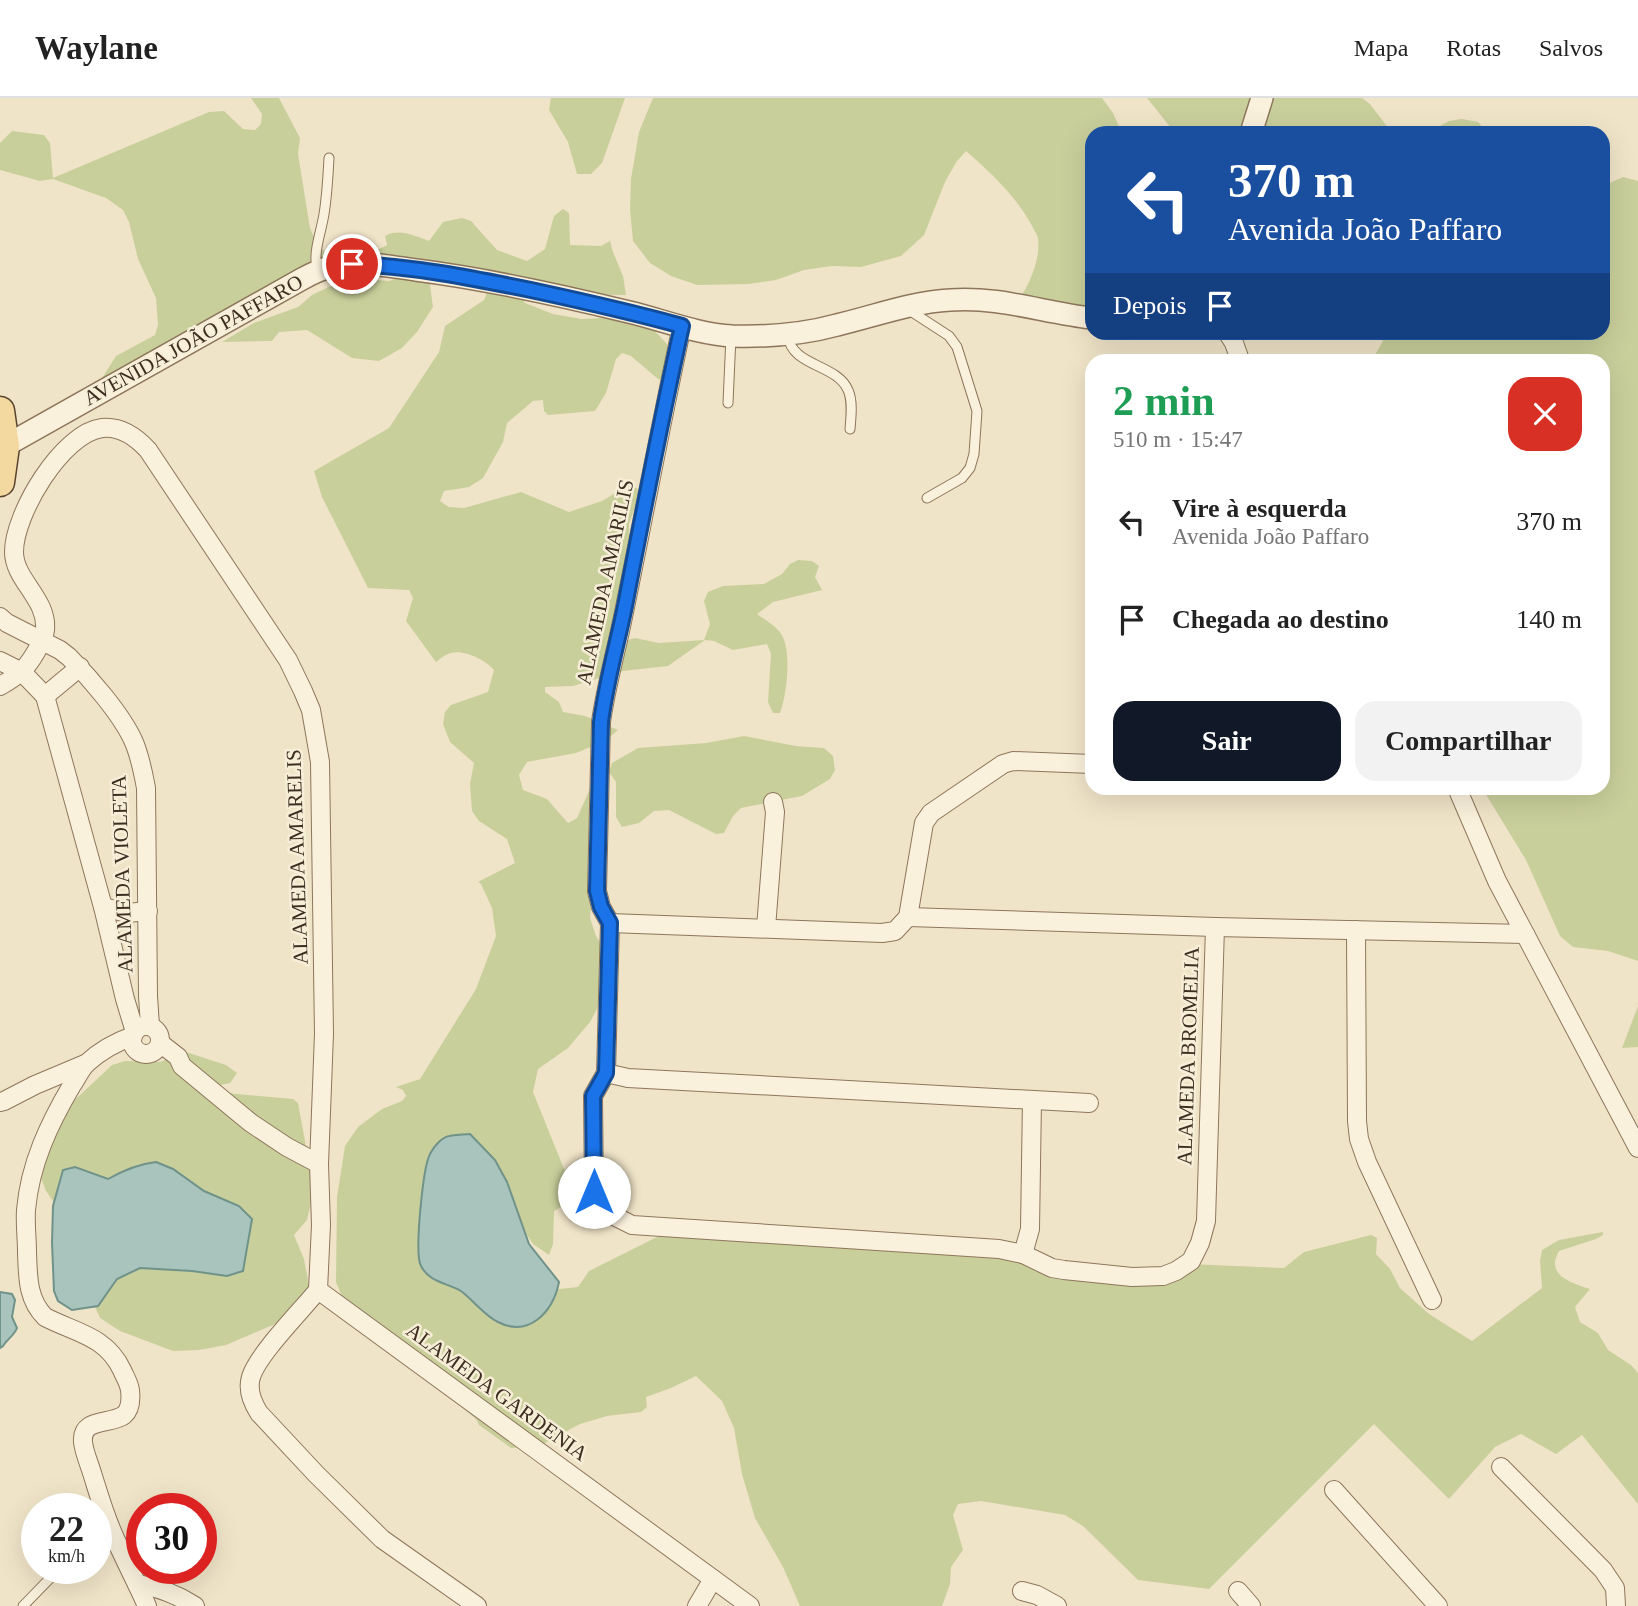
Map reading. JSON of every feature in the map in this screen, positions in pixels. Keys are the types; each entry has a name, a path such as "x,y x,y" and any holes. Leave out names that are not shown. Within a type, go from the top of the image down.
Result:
{"main road":[{"path":"0,411 5,446 0,482"}],"street":[{"path":"1253,126 1262,98"},
{"name":"AVENIDA JOÃO PAFFARO","path":"5,446 302,278 332,267 352,264 452,275 731,336 788,333 834,326 905,307 953,299 1025,306 1085,317"},
{"name":"ALAMEDA AMARILIS","path":"612,1215 594,1192 593,1096 606,1073 610,923 601,907 597,891 601,722 682,326"},
{"name":"ALAMEDA AMARELIS","path":"42,640 45,633 44,613 14,558 17,531 41,480 59,457 91,430 105,427 121,430 134,436 148,450 288,660 311,710 320,762 324,1034 319,1164"},
{"name":"ALAMEDA VIOLETA","path":"0,617 60,650 80,667 123,721 134,741 146,789 148,911 145,1040"},
{"path":"0,686 22,672 42,640"},
{"path":"0,661 22,672 45,696 103,907 125,999 145,1040"},
{"path":"45,696 80,667"},
{"path":"610,923 895,932 908,918 924,824 931,813 1003,764 1013,761 1085,764"},
{"path":"1460,795 1497,881 1638,1148"},
{"path":"766,928 775,812 772,802"},
{"path":"103,907 127,913 148,911"},
{"path":"908,918 1215,927"},
{"name":"ALAMEDA BROMELIA","path":"612,1215 632,1225 999,1249 1023,1254 1052,1268 1064,1270 1132,1277 1163,1276 1191,1261 1200,1243 1206,1221 1215,927 1525,934"},
{"path":"1356,930 1359,1139 1432,1300"},
{"path":"0,1102 85,1064 114,1043 145,1040 178,1057 182,1066 251,1123 319,1164 321,1225 318,1290 264,1353 251,1377 252,1402 316,1474 382,1539 477,1606"},
{"path":"85,1064 57,1110 41,1146 31,1178 26,1212 29,1284 32,1299 39,1311 111,1351 129,1386 130,1404 124,1415 94,1423 84,1436 83,1443 95,1493"},
{"path":"606,1073 628,1077 1089,1103"},
{"path":"1023,1254 1030,1229 1032,1100"},
{"name":"ALAMEDA GARDENIA","path":"318,1290 750,1606"},
{"path":"1501,1467 1603,1570 1615,1588 1616,1606"},
{"path":"1334,1490 1438,1606"},
{"path":"112,1536 126,1562"},
{"path":"696,1606 713,1579"},
{"path":"137,1584 147,1606"},
{"path":"137,1584 158,1587 195,1606"},
{"path":"1021,1591 1037,1595 1056,1606"},
{"path":"1238,1591 1251,1606"}],"lane":[{"path":"318,271 315,260 324,213 329,158"},
{"path":"905,307 949,336 957,347 977,411 974,454 970,468 961,478 927,498"},
{"path":"788,333 793,351 836,376 848,389 851,404 850,429"},
{"path":"728,404 731,336"},
{"path":"23,1606 44,1584"}],"green space":[{"path":"251,98 279,98 300,138 298,154 310,228 317,244 325,252 373,251 387,245 385,236 396,233 429,241 443,222 462,218 471,221 497,250 527,261 545,249 554,216 563,209 569,213 570,245 601,246 610,241 623,276 626,295 524,294 522,299 525,303 553,314 582,319 619,317 650,326 667,344 670,359 663,380 658,379 631,356 622,353 616,359 606,393 595,411 548,415 544,411 543,400 533,401 507,423 503,442 483,478 469,487 444,491 440,501 449,507 464,508 521,492 569,512 602,501 627,486 637,488 639,495 629,524 630,566 620,642 635,638 659,643 704,640 710,624 704,601 708,592 723,586 764,584 782,574 790,564 798,560 812,561 819,566 815,577 822,590 773,602 757,614 779,631 786,648 785,695 780,713 773,713 768,702 771,654 767,644 733,650 705,640 668,666 623,671 573,686 545,687 545,692 559,702 563,712 585,716 618,730 605,741 576,753 527,762 519,775 523,790 547,799 568,823 577,818 593,782 596,840 590,918 596,936 612,960 604,975 597,1009 590,1022 568,1048 538,1069 533,1092 564,1169 580,1185 581,1196 554,1211 553,1244 549,1255 533,1244 480,1165 549,1290 578,1287 589,1271 675,1228 1023,1254 1052,1268 1163,1276 1187,1264 1284,1268 1304,1252 1371,1235 1377,1238 1376,1254 1390,1269 1400,1288 1429,1314 1472,1341 1542,1288 1542,1250 1559,1240 1603,1232 1603,1235 1596,1239 1559,1251 1555,1266 1568,1281 1590,1289 1575,1307 1580,1322 1598,1333 1608,1350 1638,1373 1638,1504 1582,1435 1556,1454 1521,1434 1495,1447 1449,1499 1374,1424 1209,1589 1138,1580 1083,1526 1065,1515 981,1501 958,1504 953,1515 963,1550 951,1567 950,1584 942,1606 800,1606 783,1567 755,1518 742,1474 734,1428 722,1401 696,1376 646,1397 647,1407 641,1412 607,1416 580,1424 539,1446 511,1448 479,1425 476,1419 347,1309 336,1282 337,1197 345,1146 358,1127 382,1109 402,1101 406,1096 403,1090 396,1087 420,1079 476,989 496,936 492,908 478,882 515,863 507,839 479,821 472,811 470,784 474,763 450,742 443,724 445,712 451,705 488,692 494,670 480,659 456,652 436,662 406,621 413,598 409,590 368,588 322,497 314,471 389,428 439,352 445,326 484,300 488,290 434,277 430,285 433,307 417,332 402,348 379,361 352,358 307,330 279,332 272,341 222,342 254,323 298,307 312,295 337,283 358,278 389,281 400,274 359,262 97,386 116,356 155,335 158,325 156,298 138,259 129,222 123,210 106,198 53,179 40,181 0,170 0,143 12,131 44,135 50,143 53,178 209,112 224,111 243,129 255,130 261,124 262,114"},
{"path":"551,98 625,98 602,163 591,174 577,174 568,142 549,110"},
{"path":"653,98 1102,98 1119,126 1085,126 1085,319 1016,304 1036,264 1037,236 1010,194 966,151 945,182 924,235 901,256 861,267 832,266 804,270 776,280 748,284 697,285 671,276 650,263 633,241 631,179 639,132"},
{"path":"1147,98 1362,98 1387,126 1169,126"},
{"path":"1462,119 1478,122 1482,126 1440,126"},
{"path":"1623,177 1638,181 1638,961 1608,951 1573,947 1560,936 1526,860 1486,795 1610,795 1610,354 1375,354 1382,340 1610,340 1610,183"},
{"path":"744,736 796,746 824,748 833,756 835,770 830,779 802,796 741,808 733,816 724,833 716,834 669,810 654,811 639,823 622,827 616,817 616,782 609,772 612,763 638,748 706,743"},
{"path":"1638,1006 1638,1047 1622,1048"},
{"path":"186,1052 226,1065 237,1073 230,1083 221,1085 226,1093 293,1099 298,1103 314,1190 307,1220 294,1235 304,1259 309,1286 275,1324 226,1345 173,1351 120,1331 100,1318 58,1208 46,1191 31,1151 63,1111 112,1065 125,1061 160,1062"}],"water":[{"path":"470,1134 495,1160 507,1182 529,1244 559,1282 545,1312 538,1319 520,1327 509,1326 488,1316 461,1291 433,1279 421,1266 418,1246 420,1214 429,1156 444,1138"},
{"path":"156,1162 173,1169 204,1191 239,1206 252,1219 243,1271 227,1276 140,1268 117,1279 98,1306 72,1310 58,1301 54,1291 53,1206 63,1170 75,1167 108,1179 131,1168"},
{"path":"0,1292 12,1294 15,1300 12,1317 17,1328 0,1348"}],"route":[{"path":"352,264 493,282 682,326 601,722 597,891 601,907 610,923 606,1073 593,1096 594,1192"}]}
